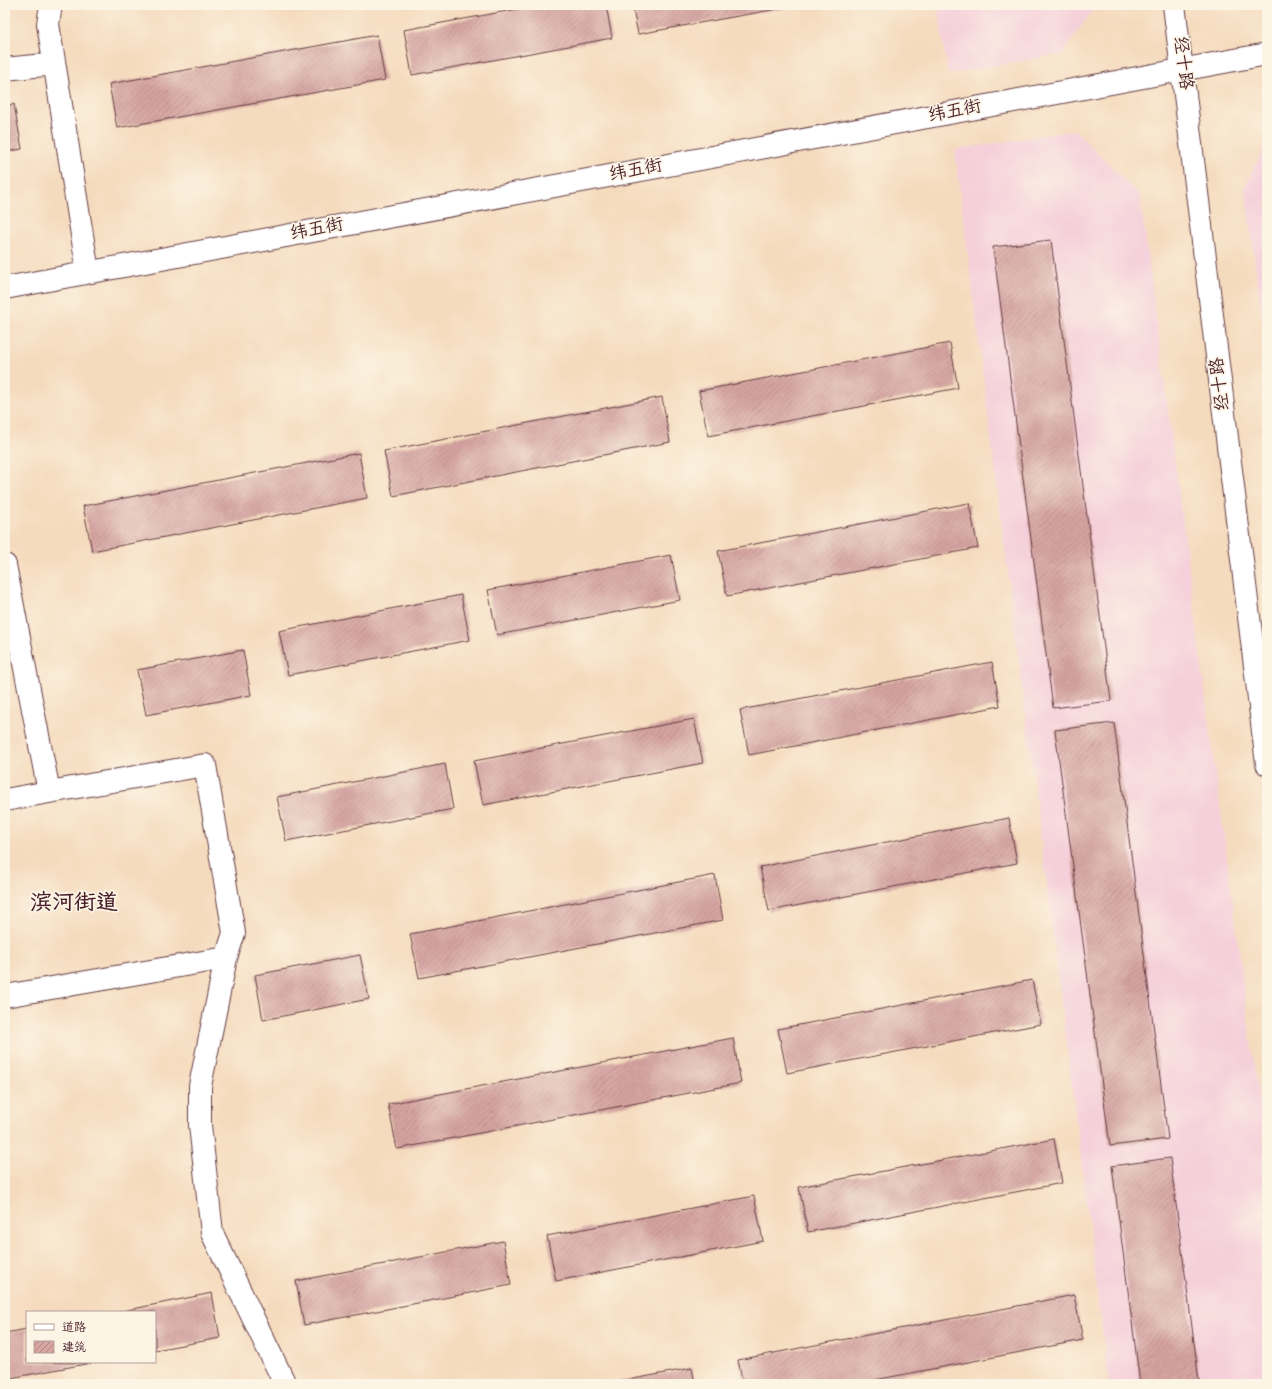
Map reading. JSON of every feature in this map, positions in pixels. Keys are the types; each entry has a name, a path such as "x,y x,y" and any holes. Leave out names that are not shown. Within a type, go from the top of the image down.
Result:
{"street":[{"path":"52,5 48,24 88,272"},
{"name":"经十路","path":"1174,5 1267,764"},
{"name":"纬五街","path":"5,288 1267,54"},
{"path":"5,69 54,64"},
{"path":"5,565 50,792"},
{"path":"5,800 205,765 234,933 226,958 200,1086 200,1125 212,1233 285,1384"},
{"path":"5,996 226,958"}],"shaded area":[{"path":"938,5 1096,5 1062,54 948,74"},
{"path":"1075,130 1140,196 1267,1164 1267,1384 1109,1384 955,150"},
{"path":"1267,141 1267,355 1245,187"}],"building":[{"path":"540,5 606,5 612,38 412,75 404,30"},
{"path":"632,5 794,5 794,6 638,34"},
{"path":"377,35 385,80 117,128 109,84"},
{"path":"14,104 22,149 5,152 5,106"},
{"path":"1051,240 1111,701 1053,708 993,247"},
{"path":"950,343 958,388 708,436 699,391"},
{"path":"662,397 670,442 393,496 384,451"},
{"path":"359,453 367,498 92,551 83,506"},
{"path":"969,503 978,548 727,596 718,551"},
{"path":"671,555 680,600 497,635 488,590"},
{"path":"461,595 470,640 288,675 279,631"},
{"path":"243,650 251,695 146,715 137,670"},
{"path":"992,662 1000,706 749,755 740,710"},
{"path":"694,719 703,763 483,805 474,761"},
{"path":"1114,723 1168,1139 1110,1146 1055,730"},
{"path":"445,764 453,809 286,841 277,797"},
{"path":"1009,818 1017,863 769,911 760,867"},
{"path":"715,875 723,920 419,978 410,934"},
{"path":"360,955 369,999 263,1020 255,975"},
{"path":"1032,980 1041,1024 787,1073 778,1029"},
{"path":"733,1038 741,1083 397,1149 388,1104"},
{"path":"1054,1139 1062,1183 808,1232 799,1187"},
{"path":"1170,1158 1199,1381 1197,1384 1140,1384 1112,1166"},
{"path":"754,1196 763,1241 556,1281 547,1236"},
{"path":"503,1241 511,1285 304,1325 296,1281"},
{"path":"212,1293 220,1338 156,1350 156,1311 123,1311"},
{"path":"1074,1295 1083,1340 854,1384 743,1384 738,1360"},
{"path":"26,1329 26,1363 91,1363 5,1379 5,1333"},
{"path":"692,1368 695,1384 612,1383"}],"district":[{"name":"滨河街道","path":"74,904"}]}
